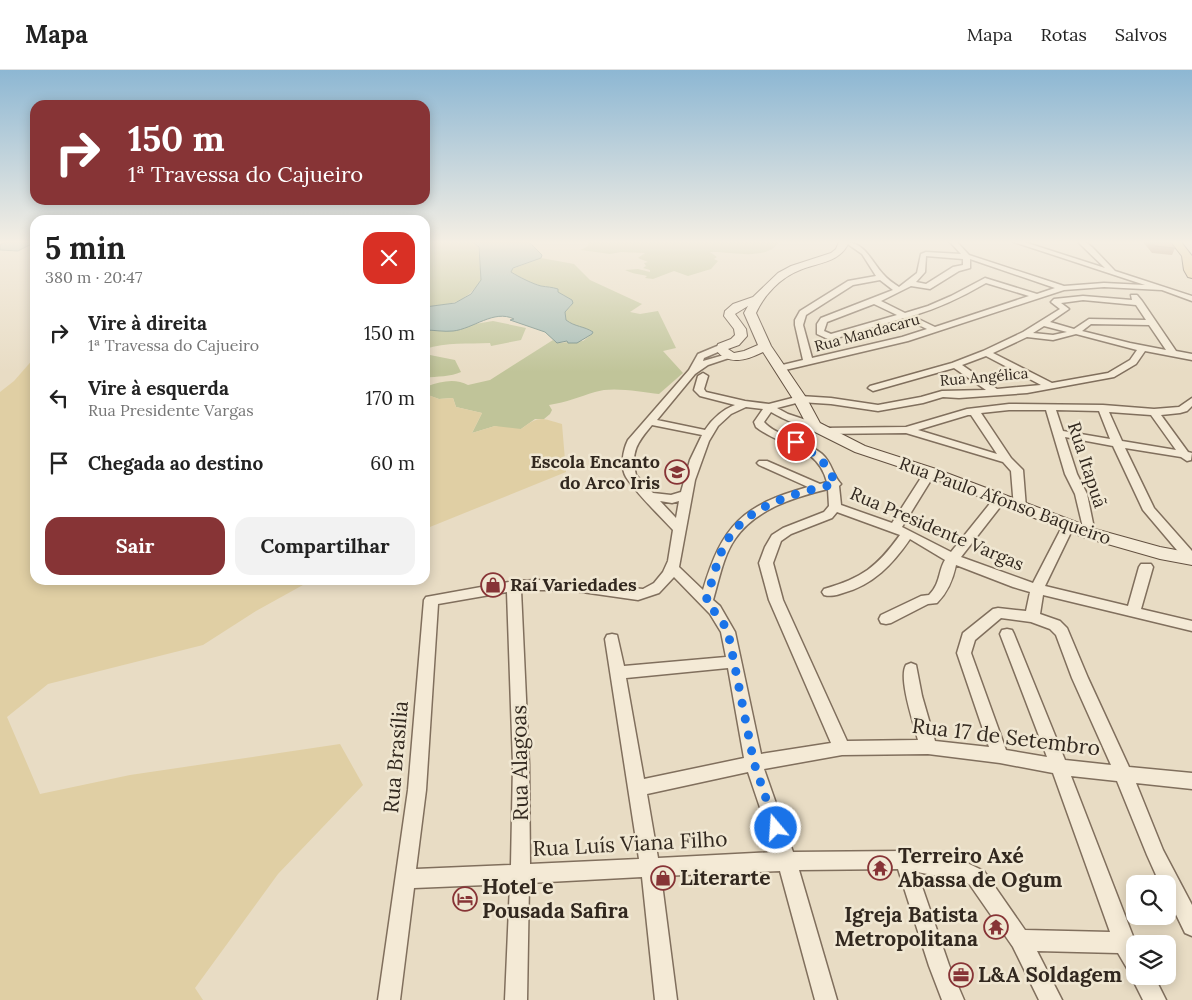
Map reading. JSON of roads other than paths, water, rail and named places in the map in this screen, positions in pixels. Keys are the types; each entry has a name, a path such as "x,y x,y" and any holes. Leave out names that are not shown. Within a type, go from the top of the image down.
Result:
{"street":[{"path":"680,530 631,476 627,465 632,442 692,372 726,352 742,336 741,330 728,315 731,310 757,299 772,285"},
{"path":"808,362 799,320 803,313 847,285"},
{"path":"892,285 898,290"},
{"path":"905,285 822,323 820,332 830,338 906,316 954,298 976,285"},
{"path":"1002,285 1036,296"},
{"path":"1055,285 1063,288"},
{"name":"Rua Mandacaru","path":"781,368 868,348 1063,288 1086,285"},
{"name":"Rua Mandacaru","path":"1100,285 1163,288"},
{"path":"1155,285 1190,299 1192,306"},
{"path":"1117,286 1137,300 1172,352"},
{"path":"873,388 955,365 986,353 1026,334 1066,309 1055,302 1066,299 1137,300 1177,294"},
{"path":"750,313 757,299"},
{"path":"874,301 933,329"},
{"path":"731,310 743,310 750,313 765,346 781,368 818,429 906,430 1007,460"},
{"path":"1026,334 1047,337 1063,336 1078,332 1090,321 1152,323"},
{"path":"1042,323 1142,348 1192,357"},
{"path":"726,352 747,354 765,346"},
{"name":"Rua Angélica","path":"769,406 800,399 831,401 878,408 923,400 942,394 994,392 1052,386 1111,375 1133,362 1142,348"},
{"path":"986,353 1052,386"},
{"path":"955,365 975,377 994,392"},
{"name":"Rua Paulo Afonso Baqueiro","path":"703,376 699,390 703,394 744,404 769,406 784,416 818,429 860,449 930,472 1089,534 1160,553 1192,559"},
{"path":"906,430 974,411 1009,407 1104,408 1154,412 1180,411 1192,401"},
{"path":"514,586 553,584 646,594 660,586 672,568 696,458 706,434 728,411 744,404"},
{"name":"Rua Presidente Vargas","path":"769,406 758,422 760,425 800,445 825,463 831,471 835,484 836,507 908,533 954,559 1018,584 1192,626"},
{"name":"Rua Itapuã","path":"1050,407 1071,474 1081,494 1089,534"},
{"path":"1104,408 1128,469 1149,510 1192,559"},
{"path":"974,411 1007,460 1017,470 1020,508"},
{"path":"1154,412 1192,464"},
{"path":"649,421 706,434"},
{"path":"1058,433 1188,456"},
{"path":"763,462 818,488"},
{"path":"895,528 930,472"},
{"path":"706,601 721,552 745,518 773,503 835,484"},
{"path":"649,496 672,499 688,493"},
{"path":"886,619 926,599 933,599 938,594 947,577 949,564 1000,499"},
{"path":"836,507 828,515 787,531 776,538 766,563 776,600 842,748"},
{"path":"1032,616 1036,589 1068,526"},
{"path":"829,592 851,586 862,579 890,558 908,533"},
{"path":"1134,612 1146,567"},
{"path":"672,568 706,601 728,632 754,763 787,861 826,1000"},
{"name":"Rua Alagoas","path":"514,586 521,764 516,1000"},
{"name":"Rua Brasília","path":"389,1000 417,790 431,600 514,586"},
{"path":"1000,756 964,653 968,638 998,613 1032,616 1055,626 1064,636 1080,678 1109,738 1156,855 1192,926"},
{"path":"1006,634 1032,694 1126,947"},
{"path":"612,639 650,867 666,1000"},
{"path":"618,673 735,662"},
{"path":"911,669 914,696 928,747"},
{"name":"Rua 17 de Setembro","path":"638,788 754,763 842,748 928,747 1000,756 1060,767 1192,781"},
{"path":"904,860 939,966 953,1000"},
{"name":"Rua Luís Viana Filho","path":"406,879 787,861 904,860 974,875 1020,940"},
{"path":"1051,1000 1020,940 1124,943"},
{"path":"1147,985 1155,1000"}],"water":[{"path":"477,285 540,285 558,289 558,292 572,300 573,303 565,312 566,320 593,332 577,343 568,343 567,341 557,343 545,332 510,320 514,319 499,316 461,330 430,330 430,306 455,303 471,294"}],"place":[{"name":"Escola Encanto do Arco Iris","path":"677,472"},
{"name":"Raí Variedades","path":"493,585"},
{"name":"Terreiro Axé Abassa de Ogum","path":"880,868"},
{"name":"Literarte","path":"663,878"},
{"name":"Hotel e Pousada Safira","path":"465,899"},
{"name":"Igreja Batista Metropolitana","path":"996,927"},
{"name":"L&A Soldagem","path":"961,975"}]}
